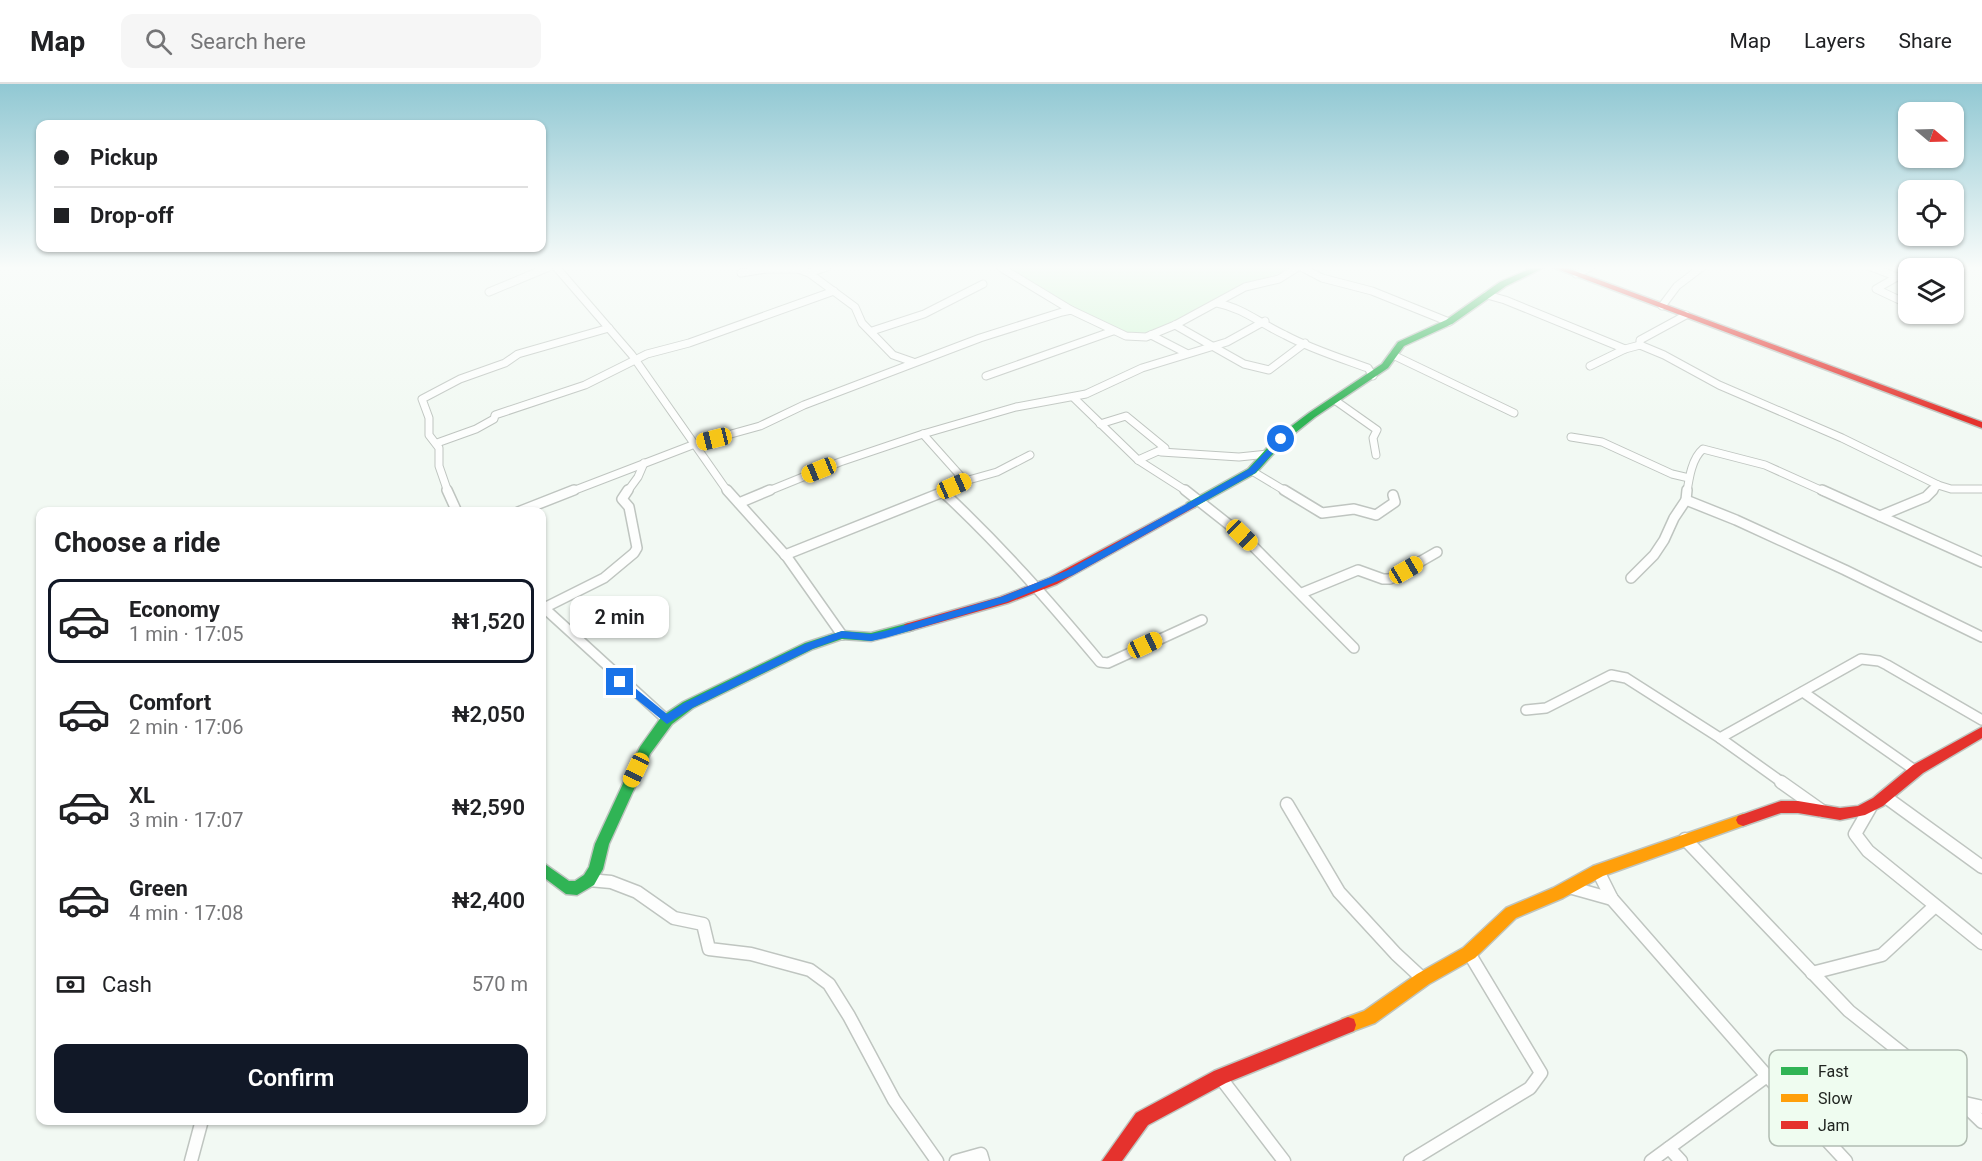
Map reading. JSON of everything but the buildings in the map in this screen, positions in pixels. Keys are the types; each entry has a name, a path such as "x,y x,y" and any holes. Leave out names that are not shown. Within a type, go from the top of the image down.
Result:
{"main road":[{"path":"546,871 566,886 577,888 589,880 596,869 602,844 645,751 667,720 688,705 809,646 842,635 871,637 885,634 1004,600 1086,564 1198,499 1252,471 1294,428 1373,376 1401,344 1456,317"},
{"path":"1692,317 1982,425"},
{"path":"1111,1161 1142,1119 1220,1077 1368,1017 1423,980 1469,953 1511,914 1598,871 1781,807 1792,806 1840,815 1870,808 1887,798 1916,771 1982,732"}],"street":[{"path":"600,317 637,361 718,480 785,555 842,635"},
{"path":"437,443 476,429 494,419 495,414 585,385 647,354 689,343 761,317"},
{"path":"859,317 862,323 872,331 892,355 915,363"},
{"path":"872,331 914,317"},
{"path":"531,507 695,444 769,423 804,405 980,338 1047,317"},
{"path":"1086,317 1113,331 1133,337 1152,335 1190,317"},
{"path":"1257,317 1287,337 1368,368 1373,376"},
{"path":"1437,317 1449,322"},
{"path":"1547,317 1625,349"},
{"path":"1640,345 1640,340 1648,334 1681,317"},
{"path":"739,503 840,462 923,434 1016,407 1072,397 1099,389 1142,368 1186,353 1203,351 1265,321"},
{"path":"1175,325 1244,364 1269,370 1305,343"},
{"path":"453,507 439,466 437,443 429,435 429,418 423,399 426,395 460,379 500,365 518,354 609,328"},
{"path":"986,376 1113,331"},
{"path":"1152,335 1186,353"},
{"path":"1590,366 1625,349 1640,345 1664,355 1719,385 1842,438 1938,485 1950,489 1982,489"},
{"path":"1393,355 1514,413"},
{"path":"1072,397 1138,460 1198,499 1242,535 1354,648"},
{"path":"1336,401 1377,430 1373,438 1376,456"},
{"path":"1100,424 1126,416 1165,448 1161,452 1138,460"},
{"path":"923,434 965,481"},
{"path":"1571,437 1602,442 1672,474 1689,478"},
{"path":"1631,578 1654,555 1686,500 1689,478 1698,453 1703,449 1765,465 1982,562"},
{"path":"1161,452 1239,457 1268,454"},
{"path":"785,555 943,492 965,481 996,472 1030,455"},
{"path":"546,606 604,578 637,549 629,507 622,499 638,477 644,463"},
{"path":"1252,471 1322,513 1354,509 1376,515 1395,502 1392,495"},
{"path":"1880,516 1926,497 1938,485"},
{"path":"943,492 994,540 1038,587 1100,662 1107,663 1202,620"},
{"path":"1686,500 1736,520 1845,570 1958,627 1982,636"},
{"path":"1302,593 1358,570 1383,579 1390,579 1437,552"},
{"path":"546,610 594,653 620,682 667,720"},
{"path":"1720,738 1861,658 1869,658 1887,665 1982,720"},
{"path":"1526,710 1546,708 1611,675 1626,678 1720,738 1822,811"},
{"path":"1803,692 1916,771"},
{"path":"1887,798 1982,867"},
{"path":"1287,804 1339,892 1423,980"},
{"path":"1870,808 1855,834 1873,857 1982,943"},
{"path":"1685,839 1812,974 1872,1031 1897,1050"},
{"path":"1598,871 1612,899 1767,1076 1651,1161"},
{"path":"589,880 611,882 637,892 674,918 703,924 709,949 751,954 810,970 829,984 849,1016 894,1100 937,1161"},
{"path":"1569,887 1612,899"},
{"path":"1812,974 1881,955 1935,906"},
{"path":"1410,1161 1530,1088 1540,1073 1469,953"},
{"path":"1220,1077 1284,1161"},
{"path":"1967,1103 1982,1107"},
{"path":"1967,1105 1982,1122"},
{"path":"191,1161 201,1125"},
{"path":"1832,1146 1846,1161"},
{"path":"1669,1148 1681,1161"},
{"path":"956,1161 981,1154 983,1161"}],"green space":[{"path":"1090,317 1187,317 1146,334 1120,331"}],"traffic: fast":[{"path":"1191,505 1252,471 1281,439 1312,415 1385,366 1401,344 1456,317"},
{"path":"546,871 566,887 577,888 589,880 596,869 602,844 645,751 667,720 688,705 809,646 842,635 871,637 909,627"}],"traffic: slow":[{"path":"1348,1025 1369,1017 1423,979 1469,953 1511,913 1558,893 1598,871 1743,820"}],"traffic: jam":[{"path":"1692,317 1982,425"},
{"path":"909,627 1004,600 1053,581 1191,505"},
{"path":"1743,820 1781,807 1798,807 1840,814 1860,811 1878,802 1918,769 1982,732"},
{"path":"1111,1161 1142,1119 1220,1077 1348,1025"}],"route":[{"path":"620,682 667,720 688,705 809,646 842,635 871,637 885,634 1004,600 1069,573 1198,499 1252,471 1281,439"}]}
